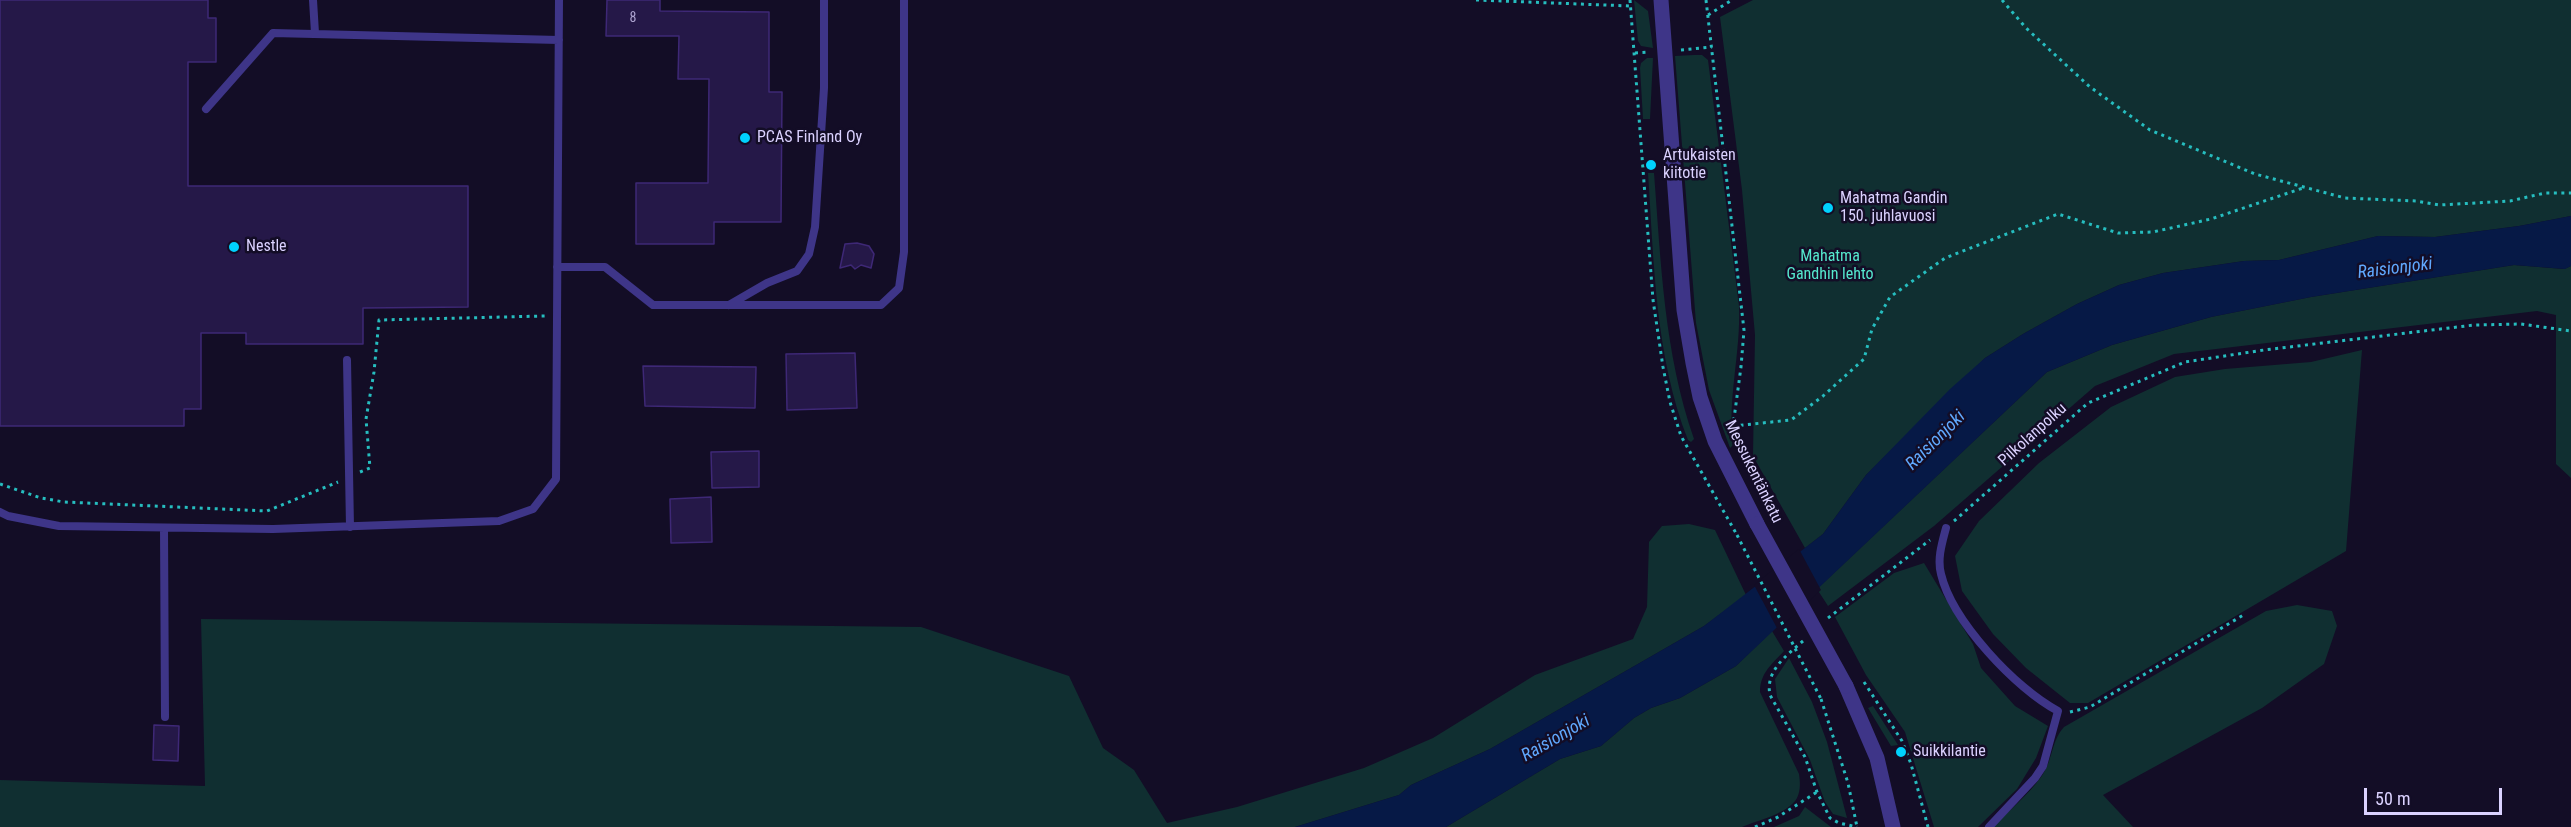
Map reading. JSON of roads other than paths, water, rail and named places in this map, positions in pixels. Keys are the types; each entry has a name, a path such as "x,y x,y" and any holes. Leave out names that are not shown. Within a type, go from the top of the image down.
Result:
{"street":[{"name":"Messukentänkatu","path":"1661,0 1684,310 1700,397 1715,441 1757,524 1846,686 1877,758 1893,827"}],"lane":[{"path":"313,0 315,33"},
{"path":"0,512 8,516 59,526 273,530 499,521 533,509 556,479 559,0"},
{"path":"727,305 767,283 797,271 809,254 815,227 824,88 824,0"},
{"path":"557,267 605,267 653,305 881,304 898,288 904,252 904,0"},
{"path":"206,109 273,33 559,40"},
{"path":"348,360 350,527"},
{"path":"164,528 165,717"},
{"path":"1946,528 1940,554 1940,573 1965,623 1988,653 2023,687 2043,703 2058,711 2043,766 2029,785 1989,827"}],"water":[{"name":"Raisionjoki","path":"2571,216 2571,266 2565,269 2514,265 2311,297 2211,317 2112,345 2047,372 1736,666 1680,698 1651,708 1634,718 1601,746 1560,759 1446,827 1295,827 1399,795 1411,785 1490,749 1704,626 1823,534 1866,475 1950,389 1985,358 2077,304 2119,285 2163,273 2244,261 2279,260 2378,236 2435,237 2519,226"}],"place":[{"name":"PCAS Finland Oy","path":"745,138"},
{"name":"Artukaisten kiitotie","path":"1651,165"},
{"name":"Mahatma Gandin 150. juhlavuosi","path":"1828,208"},
{"name":"Nestle","path":"234,247"},
{"name":"Suikkilantie","path":"1901,752"}],"park label":[{"name":"Mahatma Gandhin lehto","path":"1830,266"}]}
